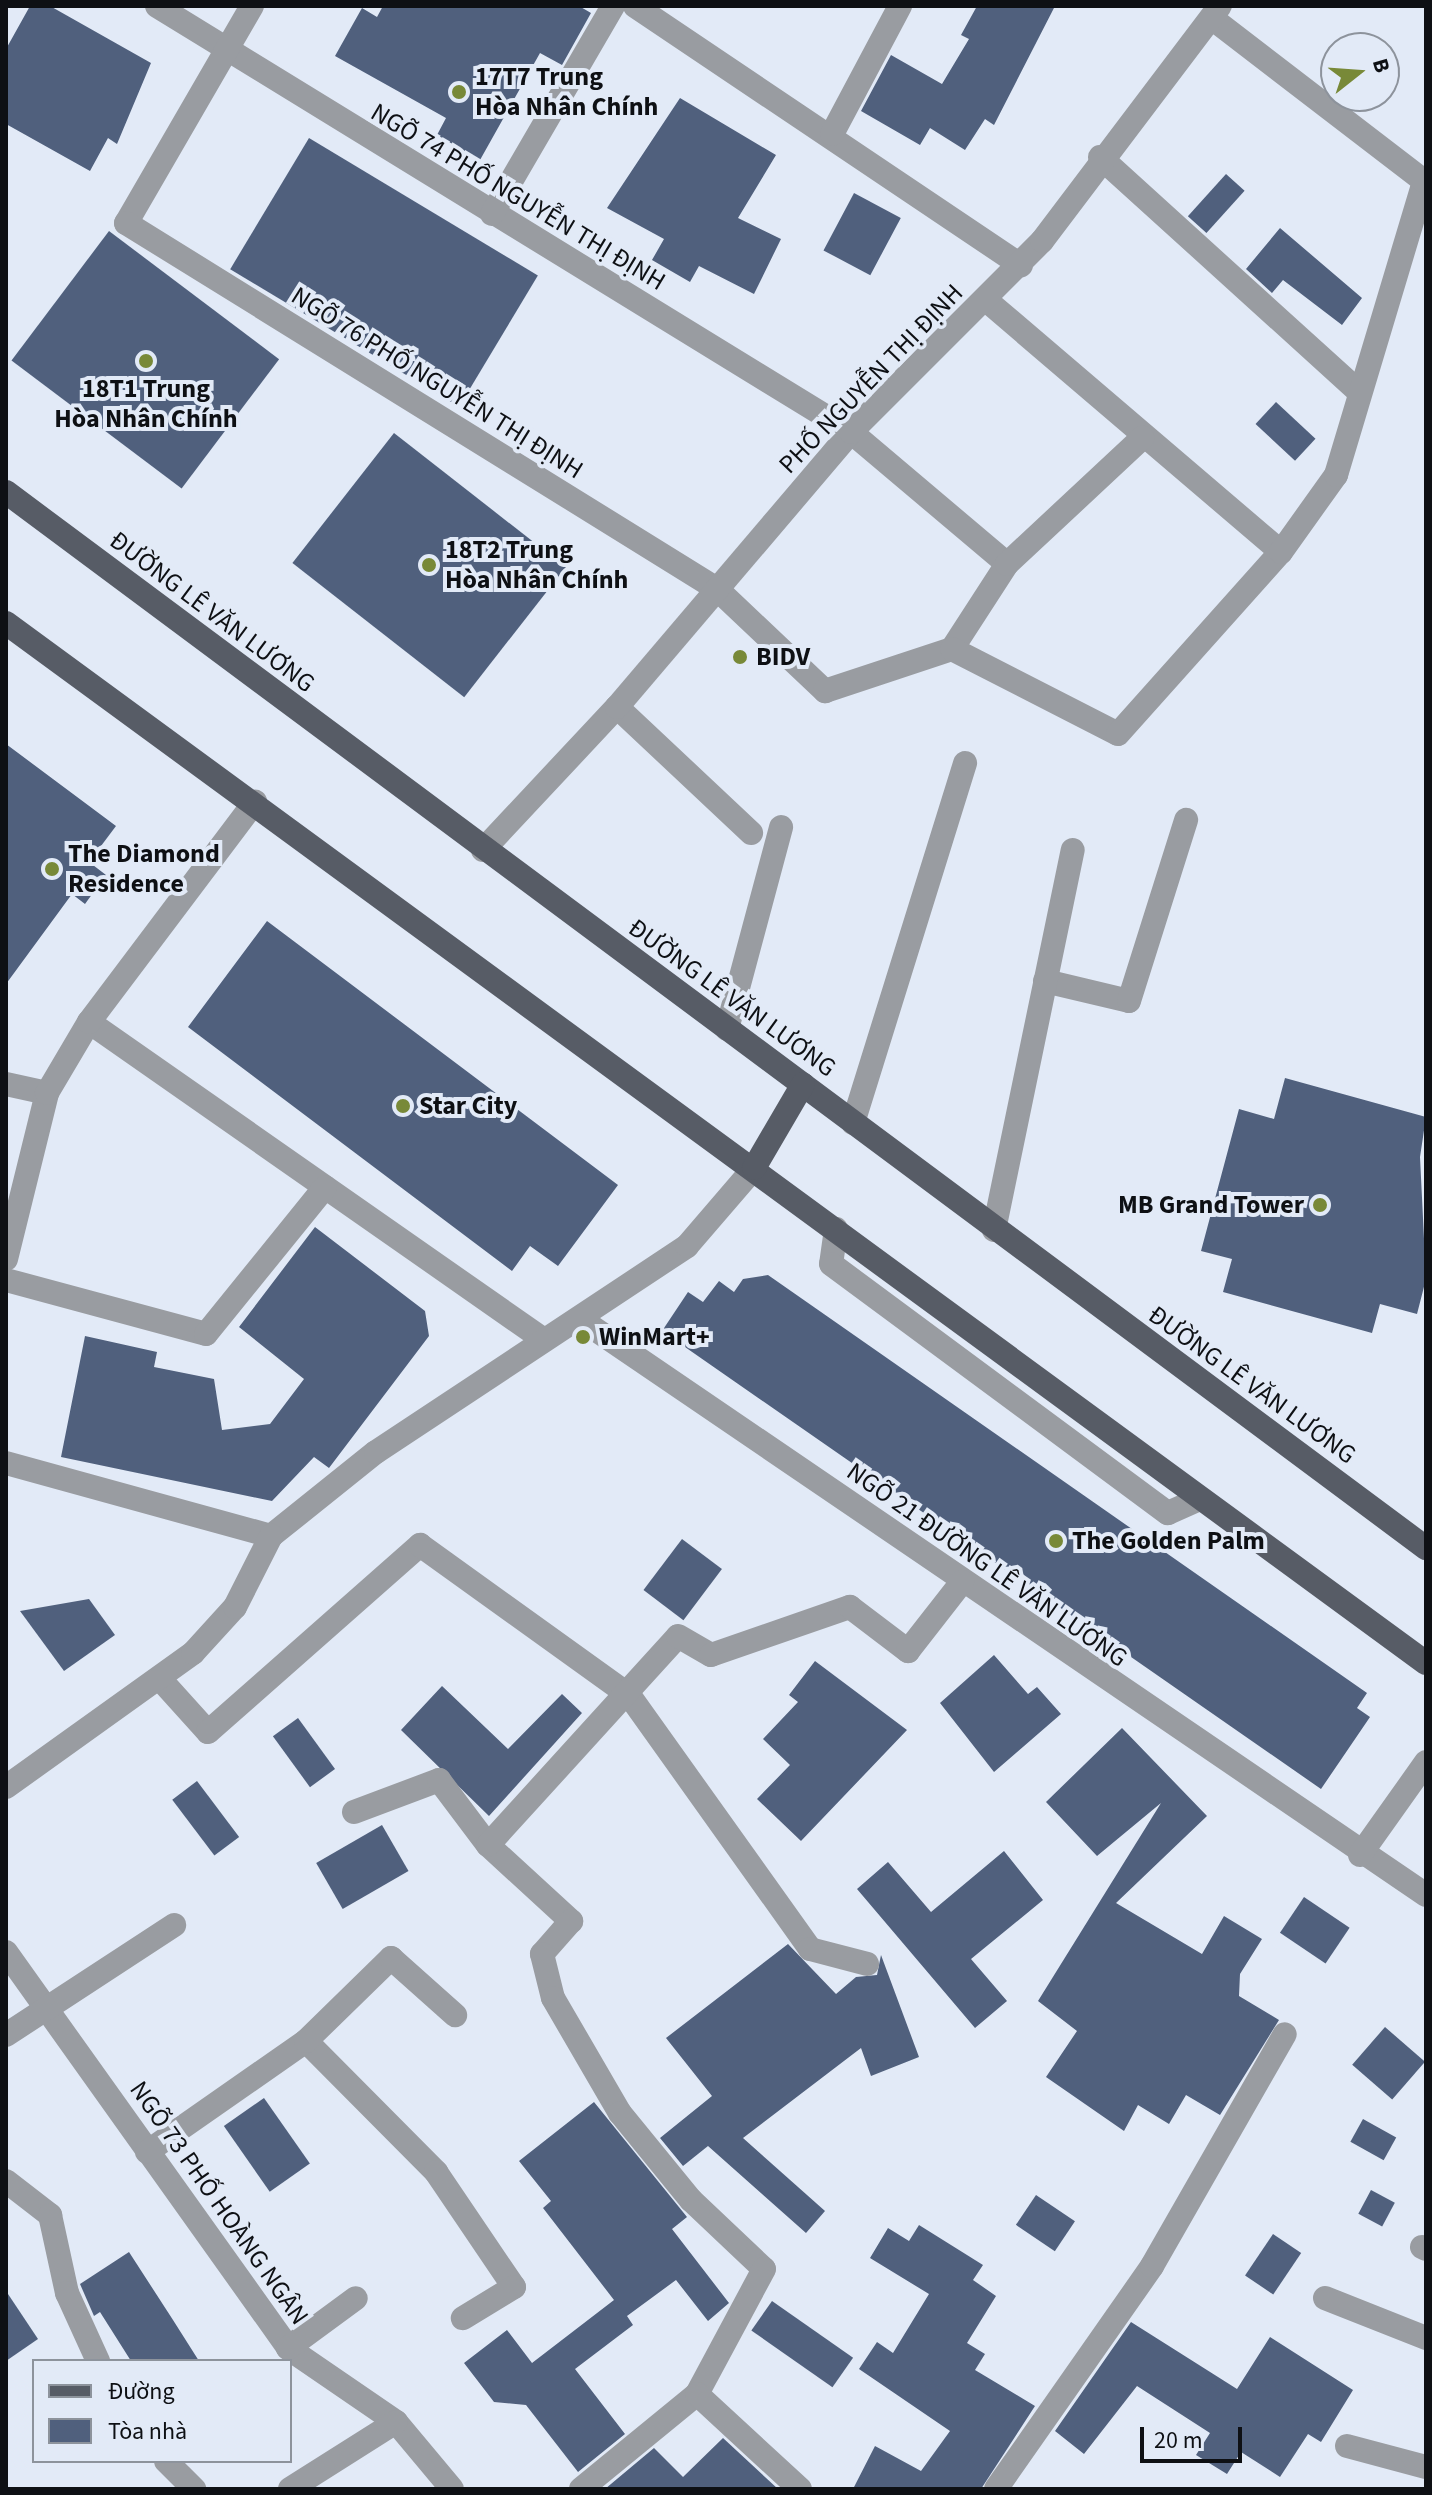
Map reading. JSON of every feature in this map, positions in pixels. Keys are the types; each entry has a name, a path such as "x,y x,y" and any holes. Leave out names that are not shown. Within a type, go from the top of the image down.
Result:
{"main road":[{"name":"ĐƯỜNG LÊ VĂN LƯƠNG","path":"6,492 483,850 1426,1548"},
{"path":"6,623 754,1168 1197,1500 1426,1663"},
{"path":"754,1168 803,1084"}],"street":[{"name":"NGÕ 74 PHỐ NGUYỄN THỊ ĐỊNH","path":"157,6 851,432 1007,564"},
{"path":"229,50 252,6"},
{"path":"492,214 613,6"},
{"path":"635,6 832,134 1021,265"},
{"path":"832,134 900,6"},
{"path":"1142,438 1007,564 952,649 1118,734 1281,552 1336,475 1358,391 1424,181 1216,12"},
{"name":"PHỐ NGUYỄN THỊ ĐỊNH","path":"483,850 617,707 851,432 1021,265 1100,157 1216,12"},
{"name":"NGÕ 76 PHỐ NGUYỄN THỊ ĐỊNH","path":"229,50 126,223 717,589 825,691 952,649"},
{"path":"1100,157 1358,391"},
{"path":"986,300 1165,458 1281,552"},
{"path":"617,707 751,833"},
{"path":"853,1123 965,763"},
{"path":"6,1259 47,1093 89,1022 255,802"},
{"path":"1045,981 1129,1001 1186,820"},
{"path":"727,1029 781,827"},
{"path":"994,1230 1073,850"},
{"path":"89,1022 544,1340"},
{"path":"6,1084 47,1093"},
{"path":"6,1787 161,1680 235,1607 271,1536 376,1452 544,1340 583,1321 687,1246 754,1168"},
{"path":"6,1280 206,1334 325,1187"},
{"name":"NGÕ 21 ĐƯỜNG LÊ VĂN LƯƠNG","path":"583,1321 1360,1855 1426,1895"},
{"path":"6,1463 271,1536"},
{"path":"161,1680 208,1732 420,1545 629,1695 810,1949 867,1964"},
{"path":"488,1845 629,1695 678,1636 711,1655 850,1607 908,1651 962,1582"},
{"path":"1360,1855 1426,1762"},
{"path":"354,1812 439,1780 488,1845 571,1921 542,1954 553,1998 620,2113 691,2200 764,2269 697,2394 581,2489"},
{"path":"6,2035 174,1925"},
{"name":"NGÕ 73 PHỐ HOÀNG NGÂN","path":"6,1952 288,2348 396,2422 452,2489"},
{"path":"147,2152 306,2041 391,1958 455,2015"},
{"path":"996,2489 1152,2266 1285,2034"},
{"path":"306,2041 436,2172 514,2287 463,2318"},
{"path":"6,2181 50,2215 67,2293 97,2359"},
{"path":"288,2348 356,2298"},
{"path":"1325,2298 1426,2338"},
{"path":"697,2394 800,2489"},
{"path":"290,2489 396,2422"},
{"path":"1347,2446 1426,2467"},
{"path":"168,2463 194,2489"}],"building":[{"path":"30,6 50,6 151,63 117,144 108,138 90,171 6,124 6,49"},
{"name":"17T7 Trung Hòa Nhân Chính","path":"383,6 579,6 591,13 562,65 540,53 480,160 437,135 446,118 335,56 362,8 377,17"},
{"path":"977,6 1055,6 994,125 985,119 965,150 930,128 920,145 861,111 891,55 942,84 969,39 961,35"},
{"path":"680,98 776,155 738,218 781,239 754,294 699,266 690,282 652,260 664,239 607,208"},
{"path":"309,138 538,276 459,407 230,269"},
{"path":"1226,174 1245,191 1206,233 1188,216"},
{"path":"854,193 901,218 870,275 823,250"},
{"path":"1280,228 1362,298 1342,325 1283,280 1272,293 1246,269"},
{"name":"18T1 Trung Hòa Nhân Chính","path":"109,231 279,359 182,489 12,360"},
{"path":"1276,402 1315,439 1295,461 1256,424"},
{"name":"18T2 Trung Hòa Nhân Chính","path":"394,433 566,567 464,697 292,563"},
{"name":"The Diamond Residence","path":"6,744 116,826 89,862 106,875 85,904 72,894 6,984"},
{"name":"Star City","path":"267,921 618,1185 558,1266 530,1246 512,1271 188,1027"},
{"name":"MB Grand Tower","path":"1285,1078 1426,1117 1420,1157 1426,1279 1417,1314 1380,1304 1372,1333 1223,1292 1232,1259 1201,1251 1239,1109 1274,1119"},
{"path":"315,1227 425,1311 429,1336 329,1468 314,1457 272,1501 61,1457 85,1336 157,1352 154,1367 214,1379 222,1430 270,1424 304,1379 239,1327"},
{"name":"The Golden Palm","path":"768,1275 1367,1693 1357,1708 1370,1717 1321,1789 662,1331 688,1292 703,1302 719,1281 734,1292 743,1279"},
{"path":"682,1539 722,1569 683,1620 643,1590"},
{"path":"89,1599 115,1635 64,1671 20,1611"},
{"path":"994,1655 1028,1694 1037,1687 1061,1714 994,1772 940,1703"},
{"path":"815,1661 907,1730 801,1841 757,1799 790,1765 763,1739 798,1702 789,1695"},
{"path":"442,1686 508,1749 562,1694 582,1713 489,1816 401,1730"},
{"path":"298,1718 335,1769 310,1787 273,1736"},
{"path":"1122,1728 1207,1816 1116,1903 1202,1954 1224,1916 1262,1939 1240,1974 1239,1996 1279,2020 1220,2115 1186,2095 1169,2124 1138,2105 1124,2131 1046,2077 1077,2031 1038,2001 1161,1803 1097,1856 1046,1802"},
{"path":"197,1781 239,1837 214,1856 172,1800"},
{"path":"382,1825 408,1871 343,1909 316,1863"},
{"path":"1004,1851 1043,1900 971,1959 1007,2001 975,2028 857,1889 888,1862 931,1912"},
{"path":"1304,1897 1350,1928 1326,1963 1280,1933"},
{"path":"788,1944 836,1994 856,1977 877,1975 881,1955 919,2057 871,2076 861,2048 743,2138 825,2211 806,2233 708,2146 683,2166 660,2138 712,2096 666,2038"},
{"path":"1385,2027 1425,2062 1392,2100 1352,2065"},
{"path":"264,2098 310,2164 270,2192 224,2126"},
{"path":"594,2102 687,2217 672,2229 729,2303 708,2321 676,2280 627,2316 633,2325 575,2369 625,2434 578,2472 526,2405 494,2402 464,2363 507,2330 532,2363 614,2300 543,2208 551,2201 519,2161"},
{"path":"1363,2119 1396,2137 1384,2160 1350,2142"},
{"path":"1371,2190 1395,2203 1382,2227 1358,2214"},
{"path":"1036,2195 1075,2221 1055,2251 1016,2225"},
{"path":"919,2225 983,2265 973,2280 996,2296 967,2343 985,2354 975,2370 1035,2406 981,2489 853,2489 875,2446 921,2471 950,2431 859,2369 877,2342 893,2353 929,2294 870,2258 888,2228 909,2241"},
{"path":"1273,2234 1301,2253 1273,2294 1245,2275"},
{"path":"129,2252 198,2359 130,2359 100,2312 94,2316 80,2284"},
{"path":"6,2291 38,2339 6,2361"},
{"path":"772,2301 853,2358 832,2387 751,2330"},
{"path":"1131,2322 1237,2389 1270,2337 1353,2390 1321,2442 1308,2434 1280,2477 1241,2452 1227,2474 1196,2455 1210,2433 1137,2386 1084,2454 1055,2431"},
{"path":"723,2438 778,2489 605,2489 654,2448 683,2477"}],"place":[{"name":"17T7 Trung Hòa Nhân Chính","path":"459,92"},
{"name":"18T1 Trung Hòa Nhân Chính","path":"146,361"},
{"name":"18T2 Trung Hòa Nhân Chính","path":"429,565"},
{"name":"BIDV","path":"740,657"},
{"name":"The Diamond Residence","path":"52,869"},
{"name":"Star City","path":"403,1106"},
{"name":"MB Grand Tower","path":"1320,1205"},
{"name":"WinMart+","path":"583,1337"},
{"name":"The Golden Palm","path":"1056,1541"}]}
